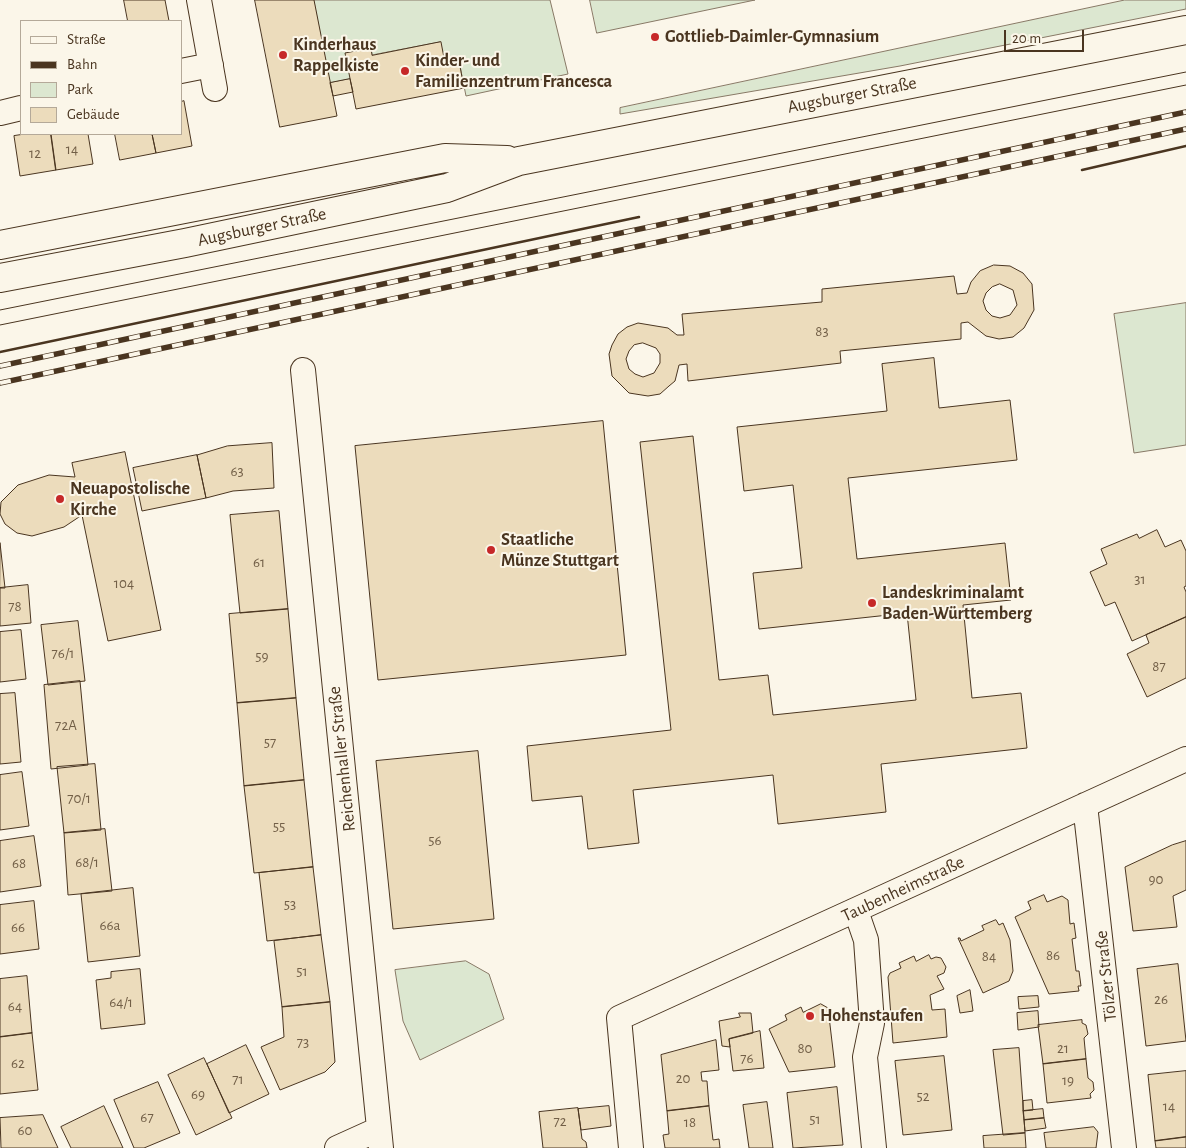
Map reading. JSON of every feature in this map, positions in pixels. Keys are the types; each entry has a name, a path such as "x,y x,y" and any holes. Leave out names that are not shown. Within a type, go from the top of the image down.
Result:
{"main road":[{"name":"Augsburger Straße","path":"0,278 185,244 447,188 519,160 1186,30"},
{"name":"Augsburger Straße","path":"0,245 445,158 519,160"}],"street":[{"path":"199,0 215,89"},
{"path":"182,71 211,64"},
{"path":"0,113 20,108"},
{"name":"Reichenhaller Straße","path":"304,370 380,1138"},
{"name":"Taubenheimstraße","path":"631,1148 618,1018 1186,759"},
{"name":"Tölzer Straße","path":"1085,805 1095,873 1124,1148"},
{"path":"856,911 866,940 872,1023 865,1057 874,1148"},
{"path":"337,1148 380,1138"}],"green space":[{"path":"314,0 550,0 568,74 466,96 459,61 445,63 440,42 372,55 371,48 350,79 330,83"},
{"path":"590,0 755,0 597,33"},
{"path":"1125,0 1186,0 1186,9 900,66 620,114 620,108"},
{"path":"1186,303 1186,445 1134,453 1114,314"},
{"path":"466,961 489,974 504,1019 420,1060 403,1021 395,970"}],"building":[{"path":"124,0 165,0 169,20 128,20"},
{"path":"255,0 314,0 337,116 280,127"},
{"name":"Kinder- und Familienzentrum Francesca","path":"441,42 445,63 459,61 464,88 356,109 345,53 371,48 372,55"},
{"path":"350,79 353,92 333,96 330,83"},
{"path":"184,101 192,146 156,153 152,135 182,135 182,102"},
{"path":"51,135 56,170 20,176 14,136"},
{"path":"51,135 88,135 93,164 56,170"},
{"path":"115,135 152,135 156,153 120,160"},
{"path":"994,265 1010,266 1023,273 1032,284 1034,310 1024,328 1013,337 999,339 986,336 968,322 961,323 961,339 840,351 841,363 688,381 687,364 679,365 675,381 660,394 648,396 629,393 612,376 609,354 612,345 618,334 627,327 638,323 668,328 677,335 684,335 682,314 822,302 822,289 954,276 957,294 967,293 971,282 980,271","holes":["1000,284 1013,290 1017,305 1010,315 1000,318 992,316 986,310 983,301 986,293 992,287","643,343 656,348 660,354 660,363 654,373 643,377 629,369 626,359 634,345"]},
{"name":"Landeskriminalamt Baden-Württemberg","path":"934,358 939,408 1010,400 1017,460 848,478 857,559 1005,543 1011,600 963,605 972,698 1021,693 1027,748 881,764 886,812 778,824 773,775 633,790 639,843 588,849 582,796 532,801 527,746 671,730 640,442 693,436 719,680 768,675 773,715 916,700 907,613 759,629 753,573 802,568 793,485 744,491 737,427 887,411 882,364"},
{"name":"Staatliche Münze Stuttgart","path":"603,421 626,655 378,680 355,446"},
{"path":"272,443 274,488 233,491 206,498 197,455 227,446"},
{"path":"125,452 161,630 108,641 82,515 64,527 32,536 17,533 5,524 0,514 1,502 18,485 49,475 75,477 72,463"},
{"path":"197,455 206,498 142,511 133,468"},
{"path":"279,511 288,609 240,613 230,515"},
{"path":"1157,530 1165,547 1181,540 1186,551 1186,586 1184,587 1186,592 1186,617 1132,641 1115,602 1105,606 1090,572 1107,564 1101,549 1137,534 1139,538"},
{"path":"0,543 5,588 0,588"},
{"path":"28,585 31,623 0,626 0,588"},
{"path":"288,609 296,698 237,703 229,614"},
{"path":"1186,617 1186,678 1147,697 1127,654 1149,643 1146,635"},
{"path":"78,621 85,681 48,685 41,625"},
{"path":"21,630 26,679 0,682 0,632"},
{"path":"80,681 88,765 51,769 44,685"},
{"path":"15,693 21,762 0,764 0,694"},
{"path":"296,698 304,780 244,786 237,703"},
{"path":"478,751 494,919 393,929 376,761"},
{"path":"95,764 101,830 64,833 57,767"},
{"path":"22,772 29,826 0,830 0,775"},
{"path":"304,780 313,867 254,873 244,786"},
{"path":"105,829 112,891 68,895 64,833"},
{"path":"34,836 41,886 0,892 0,841"},
{"path":"1186,841 1186,890 1173,896 1177,927 1133,931 1125,867 1172,845"},
{"path":"313,867 321,935 267,941 259,873"},
{"path":"133,888 140,956 88,962 81,894"},
{"path":"1044,895 1047,902 1062,896 1068,900 1070,924 1074,923 1076,938 1072,939 1076,971 1079,971 1081,986 1078,986 1079,991 1049,994 1015,917 1031,909 1028,902"},
{"path":"34,901 39,949 0,954 0,905"},
{"path":"996,920 999,925 1003,923 1010,940 1013,971 1009,981 983,993 958,938 961,941 984,930 982,926"},
{"path":"321,935 330,1002 282,1007 274,941"},
{"path":"929,955 931,959 941,958 946,967 944,973 937,976 944,989 930,995 932,1010 945,1009 947,1037 893,1043 888,977 890,973 901,968 899,963 914,956 916,961"},
{"path":"1178,964 1186,1041 1146,1046 1137,969"},
{"path":"140,969 145,1024 101,1029 96,980 111,978 111,972"},
{"path":"27,976 32,1033 0,1037 0,979"},
{"path":"970,990 973,1011 960,1013 957,996"},
{"path":"1038,996 1039,1007 1019,1009 1018,997"},
{"path":"330,1002 335,1062 325,1072 280,1090 261,1047 284,1037 282,1007"},
{"path":"821,1004 828,1008 835,1067 789,1072 769,1029 787,1020 785,1015 801,1007 803,1012"},
{"path":"1038,1011 1039,1027 1018,1030 1017,1013"},
{"path":"739,1013 751,1013 753,1033 729,1039 730,1047 722,1046 719,1021 740,1017"},
{"path":"1082,1020 1082,1023 1086,1025 1088,1034 1084,1038 1086,1059 1043,1064 1038,1025"},
{"path":"760,1031 764,1068 733,1071 729,1039"},
{"path":"32,1033 38,1090 0,1094 0,1037"},
{"path":"716,1040 719,1070 701,1072 702,1081 707,1081 709,1106 667,1111 661,1055"},
{"path":"246,1045 269,1094 229,1113 207,1064"},
{"path":"1019,1048 1025,1133 1003,1135 993,1050"},
{"path":"944,1056 952,1130 903,1135 895,1061"},
{"path":"204,1058 232,1118 196,1135 168,1075"},
{"path":"1086,1059 1088,1078 1093,1082 1094,1090 1090,1094 1091,1098 1047,1103 1043,1064"},
{"path":"1186,1071 1186,1137 1155,1141 1148,1075"},
{"path":"158,1082 180,1133 144,1148 134,1148 114,1100"},
{"path":"837,1087 843,1145 793,1148 787,1093"},
{"path":"1032,1100 1033,1110 1023,1111 1023,1101"},
{"path":"767,1102 773,1148 749,1148 743,1105"},
{"path":"104,1106 123,1148 71,1148 61,1127"},
{"path":"609,1106 611,1126 581,1130 578,1109"},
{"path":"709,1106 713,1140 719,1139 720,1148 665,1148 663,1135 669,1134 667,1111"},
{"path":"578,1108 582,1139 586,1142 587,1148 543,1148 539,1112"},
{"path":"1043,1109 1044,1118 1024,1120 1023,1111"},
{"path":"43,1115 58,1148 1,1148 0,1118"},
{"path":"1044,1118 1046,1128 1025,1131 1024,1120"},
{"path":"1094,1127 1098,1132 1096,1148 1046,1148 1044,1133"},
{"path":"1025,1133 1026,1148 984,1148 983,1136"},
{"path":"1186,1137 1186,1148 1156,1148 1155,1141"}],"tram line":[{"path":"0,310 1186,72"},
{"path":"0,325 1186,85"}],"railway":[{"path":"0,366 1186,112"},
{"path":"0,383 1186,129"}],"wall":[{"path":"1082,170 1186,146"},
{"path":"0,352 639,217"}],"place":[{"name":"Gottlieb-Daimler-Gymnasium","path":"655,37"},
{"name":"Kinderhaus Rappelkiste","path":"283,55"},
{"name":"Kinder- und Familienzentrum Francesca","path":"405,71"},
{"name":"Neuapostolische Kirche","path":"60,499"},
{"name":"Staatliche Münze Stuttgart","path":"491,550"},
{"name":"Landeskriminalamt Baden-Württemberg","path":"872,603"},
{"name":"Hohenstaufen","path":"810,1016"}]}
